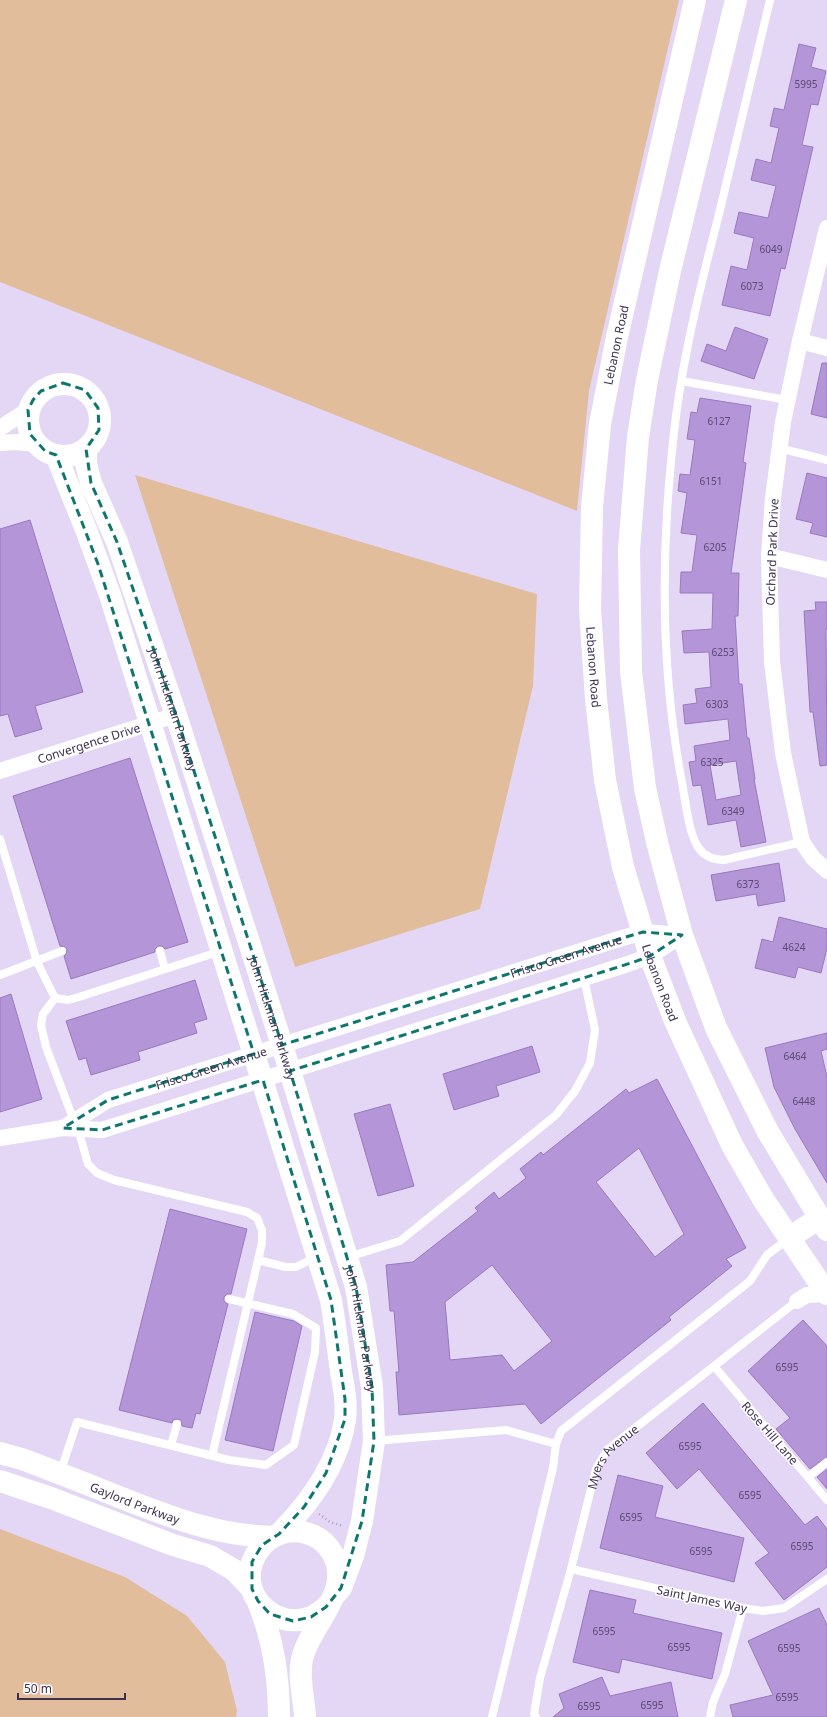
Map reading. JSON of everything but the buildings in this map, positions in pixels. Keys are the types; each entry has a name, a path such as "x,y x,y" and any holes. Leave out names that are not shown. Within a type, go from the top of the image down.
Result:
{"street":[{"name":"Lebanon Road","path":"695,0 617,337 600,424 592,507 590,609 596,699 605,780 623,867 650,956 675,1021 732,1145 763,1199 827,1294"},
{"path":"736,0 670,271 647,380 638,437 629,550 631,672 637,732 645,788 658,846 682,935 716,1028 768,1132 823,1224 790,1238"},
{"name":"Orchard Park Drive","path":"827,228 787,400 773,498 769,556 770,630 783,753 802,842 813,858 827,871"},
{"path":"800,341 827,348"},
{"path":"62,383 74,384 85,390 93,398 98,408 100,419 99,430 94,440 86,449 72,455 56,456 45,451 36,444 30,434 27,422 28,410 33,400 41,391 51,385 62,383"},
{"path":"0,428 28,410"},
{"path":"0,443 16,442 36,444"},
{"name":"John Hickman Parkway","path":"86,449 86,464 91,483 117,542 176,715 282,1045 356,1287 372,1387 374,1441 362,1522 353,1556 341,1588 332,1600 307,1646 302,1659 301,1675 305,1717"},
{"name":"John Hickman Parkway","path":"56,456 108,589 331,1300 345,1399 345,1420 335,1456 326,1473 304,1507 276,1535"},
{"path":"769,556 827,570"},
{"name":"Convergence Drive","path":"0,771 176,715"},
{"name":"Frisco Green Avenue","path":"72,1126 108,1100 642,932 682,935"},
{"name":"Frisco Green Avenue","path":"0,1138 72,1126 102,1130 650,956 682,935"},
{"name":"Myers Avenue","path":"797,1301 807,1295 827,1294"},
{"name":"Gaylord Parkway","path":"0,1453 22,1458 180,1521 244,1536 276,1535"},
{"path":"51,1498 60,1473"},
{"path":"0,1481 51,1498 173,1545 210,1556 234,1570 255,1595 270,1614 281,1619 293,1621 305,1619 316,1614 332,1600 338,1585 339,1572 336,1560 326,1544 316,1537 304,1532 291,1531 276,1535 262,1545 252,1562 250,1576 255,1595 264,1616 274,1657 278,1683 279,1717"}],"lane":[{"path":"770,0 702,280 682,381 670,483 665,570 665,648 676,752 691,827 698,847 703,853 716,860 736,858 802,842"},
{"path":"682,381 787,400"},
{"path":"779,448 827,460"},
{"path":"0,839 37,960 55,998"},
{"path":"0,975 62,951"},
{"path":"160,951 164,970"},
{"path":"55,998 68,1000 79,997 222,951"},
{"path":"347,1257 400,1240 556,1115 575,1090 590,1063 595,1030 584,978"},
{"path":"55,998 43,1014 41,1025 46,1047 72,1126 88,1164 97,1173 114,1180 247,1212 257,1218 262,1230 262,1244 212,1456"},
{"path":"492,1717 553,1468 556,1444 561,1431 750,1281 767,1255 790,1238"},
{"path":"258,1260 286,1267 296,1267 318,1257"},
{"path":"60,1473 77,1422 229,1460 266,1465 294,1445 315,1352 316,1328 293,1314 229,1299"},
{"name":"Myers Avenue","path":"536,1717 534,1714 540,1678 571,1569 596,1469 607,1450 797,1301"},
{"name":"Rose Hill Lane","path":"714,1366 827,1500"},
{"path":"171,1446 177,1424"},
{"path":"374,1441 506,1430 556,1444"},
{"path":"808,1477 827,1462"},
{"name":"Saint James Way","path":"571,1569 743,1608 763,1611 784,1608 827,1579"},
{"path":"710,1717 713,1702 725,1674 743,1608"}],"path":[{"path":"318,1514 330,1522 348,1527"}],"highlighted area":[{"path":"63,383 85,390 98,408 99,430 86,449 91,483 117,542 176,715 282,1045 643,932 682,935 650,956 634,962 290,1071 356,1287 372,1387 374,1441 362,1521 341,1588 326,1607 311,1617 293,1621 270,1614 258,1601 252,1589 252,1562 262,1545 279,1534 304,1507 326,1473 345,1419 345,1399 331,1300 263,1080 102,1130 63,1128 108,1100 254,1054 98,564 56,455 45,451 30,434 28,410 33,400 41,391"}],"shaded area":[{"path":"0,0 679,0 589,391 577,511 0,282"},
{"path":"135,475 537,594 533,686 480,909 295,967"},
{"path":"0,1529 125,1577 187,1616 225,1662 237,1711 236,1717 0,1717"}]}
